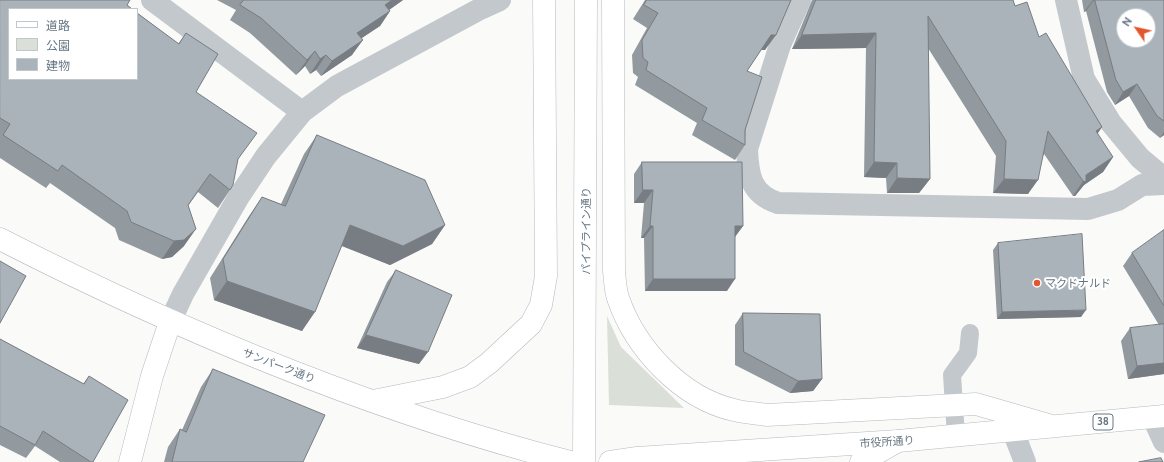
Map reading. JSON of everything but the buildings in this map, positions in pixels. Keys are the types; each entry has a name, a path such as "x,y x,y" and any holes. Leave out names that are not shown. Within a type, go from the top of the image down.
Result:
{"main road":[{"path":"372,401 443,387 470,377 510,346 531,324 541,305 546,276 544,0"},
{"name":"パイプライン通り","path":"584,462 586,0"},
{"path":"613,0 614,270 618,297 627,319 651,356 669,374 688,390 734,410 767,415 976,404 1052,426"},
{"name":"サンパーク通り","path":"0,240 90,285 170,322 372,401 516,447 570,462"},
{"path":"130,462 152,376 170,322"},
{"name":"市役所通り","path":"610,462 637,458 898,441 1159,417"},
{"path":"861,462 898,441"}],"street":[{"path":"152,0 302,112"},
{"path":"170,322 183,294 238,198 266,156 302,112 337,86 478,10 500,0"},
{"path":"800,0 780,45 747,149 747,166 751,180 756,191 767,199 778,203 1088,209 1118,200 1142,185 1164,184"},
{"path":"1066,0 1084,79 1111,123 1140,158 1164,178"},
{"path":"1159,417 1164,442"},
{"path":"1013,430 1024,462"}],"lane":[{"path":"956,436 952,375 968,353 970,333"}],"green space":[{"path":"607,316 621,347 684,408 609,405"}],"place":[{"name":"マクドナルド","path":"1037,283"}]}
